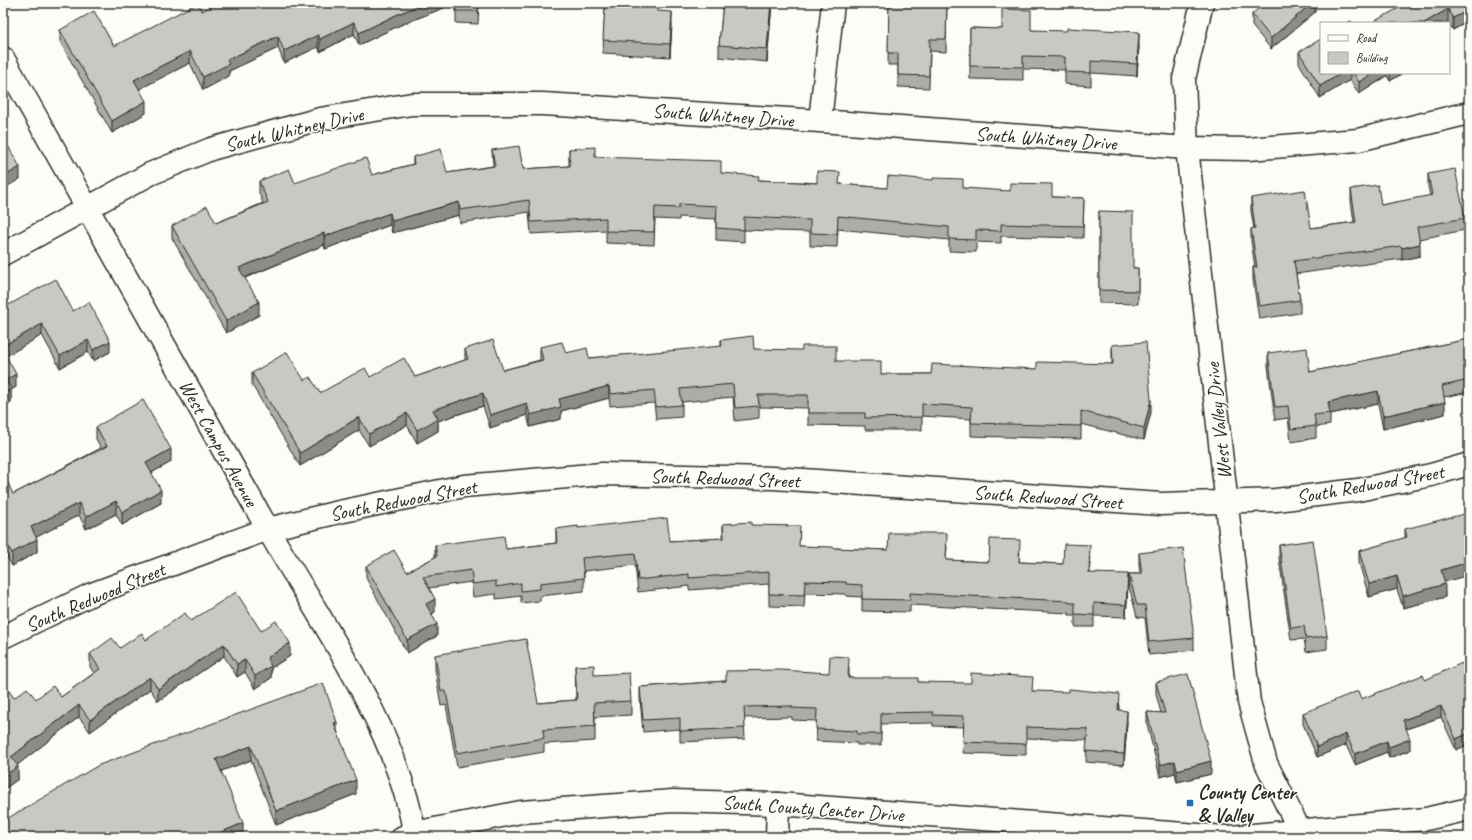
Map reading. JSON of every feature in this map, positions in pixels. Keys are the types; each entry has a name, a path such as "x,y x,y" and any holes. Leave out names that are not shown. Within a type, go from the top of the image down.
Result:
{"street":[{"path":"820,121 833,3"},
{"name":"West Valley Drive","path":"1202,3 1184,79 1187,148 1249,702 1266,763 1302,834"},
{"name":"West Campus Avenue","path":"3,58 268,529 366,697 392,756 408,806 411,836"},
{"name":"South Whitney Drive","path":"3,254 150,174 210,149 320,119 412,104 543,104 820,121 1187,148 1248,149 1358,140 1469,112"},
{"name":"South Redwood Street","path":"3,637 92,594 268,529 339,512 464,486 602,474 773,478 1161,504 1276,500 1358,490 1431,475 1469,464"},
{"name":"South County Center Drive","path":"411,836 521,812 673,801 778,804 1075,832 1226,837"},
{"path":"777,837 778,804"},
{"path":"1230,837 1302,834 1426,819 1469,809"}],"building":[{"path":"198,3 202,11 218,3 425,3 359,33 354,22 320,39 318,35 284,51 278,36 227,60 229,64 203,77 190,51 134,80 146,101 112,121 60,30 94,11 114,46"},
{"path":"456,3 479,3 478,11 456,11"},
{"path":"605,3 658,3 657,11 672,12 670,44 603,40"},
{"path":"723,3 771,3 767,49 719,45"},
{"path":"889,3 947,3 946,39 930,39 929,76 898,75 898,53 888,53"},
{"path":"1265,3 1312,3 1271,38 1252,14"},
{"path":"1408,3 1469,3 1469,10 1453,18 1448,9 1426,22 1373,22"},
{"path":"1002,9 1031,10 1031,30 1067,31 1067,28 1139,32 1137,64 1091,61 1091,73 1065,72 1065,57 1023,56 1023,67 970,66 970,28 1002,29"},
{"path":"1320,40 1320,74 1340,74 1320,86 1299,52"},
{"path":"1354,74 1372,74 1359,82"},
{"path":"8,146 20,167 3,177 3,149"},
{"path":"519,146 523,169 570,166 569,149 595,147 595,157 721,161 721,173 759,176 758,180 817,183 817,171 840,172 839,184 887,188 888,176 933,180 933,178 963,179 963,188 1010,191 1010,183 1052,184 1052,197 1084,198 1083,226 1001,224 1001,231 976,230 976,240 949,239 949,227 838,216 837,234 810,233 810,220 744,217 744,230 716,228 717,206 679,204 679,208 655,207 654,232 606,231 606,218 531,222 529,200 460,210 459,202 392,221 390,213 325,236 324,233 239,268 259,302 226,321 172,226 207,206 216,223 268,202 259,181 289,169 295,183 366,158 372,175 414,164 413,157 441,149 447,173 495,166 492,150"},
{"path":"1455,169 1465,218 1417,227 1420,244 1402,248 1401,246 1294,261 1300,300 1259,306 1253,267 1257,267 1251,229 1255,228 1251,198 1305,190 1311,228 1356,222 1351,189 1378,185 1381,205 1432,195 1428,174"},
{"path":"1099,211 1133,212 1133,268 1138,268 1138,291 1099,290"},
{"path":"56,279 73,311 89,302 110,341 93,350 88,340 60,356 42,324 3,346 3,308"},
{"path":"753,336 754,349 802,350 802,346 836,346 836,361 881,361 881,374 931,374 932,364 1037,369 1037,362 1113,364 1112,345 1146,342 1151,400 1144,428 1081,411 1081,426 971,423 972,407 922,404 922,417 865,418 865,413 808,413 808,395 758,395 759,406 735,408 733,384 680,389 682,405 656,407 654,390 610,394 609,386 559,399 561,407 530,415 527,403 490,415 483,393 433,410 438,419 417,430 407,413 369,434 359,417 300,453 252,373 287,352 304,380 310,377 320,393 365,368 370,377 404,358 415,377 468,359 465,349 493,340 503,370 543,360 540,347 562,342 566,353 587,348 589,358 722,346 721,340"},
{"path":"1469,339 1469,380 1442,386 1445,402 1383,416 1378,391 1328,402 1330,413 1314,415 1316,426 1291,429 1288,406 1275,407 1268,353 1307,348 1310,372"},
{"path":"3,351 16,374 6,380 11,389 3,394"},
{"path":"143,400 171,449 146,463 161,490 122,512 116,501 86,517 79,503 31,527 37,539 12,553 3,536 3,480 6,479 13,494 107,446 96,427"},
{"path":"1468,513 1469,562 1441,570 1445,584 1403,596 1397,576 1369,584 1359,551 1407,537 1405,529"},
{"path":"667,518 670,541 724,538 723,524 751,522 751,525 800,526 799,546 833,548 888,550 889,533 947,533 946,560 989,562 990,539 1020,540 1019,562 1063,564 1064,544 1090,545 1089,573 1128,574 1126,605 1094,603 1094,615 1075,614 1075,603 1069,603 1069,601 910,593 910,600 862,599 862,585 846,584 846,582 805,581 804,595 769,594 769,572 689,578 689,574 638,580 635,553 582,558 584,578 540,583 540,589 521,591 521,583 496,587 496,581 473,584 471,570 423,577 435,599 426,604 437,624 407,640 366,566 394,550 407,572 437,556 435,545 504,536 506,549 557,543 556,529"},
{"path":"1313,540 1327,636 1306,639 1304,626 1291,628 1279,545"},
{"path":"1183,548 1194,638 1149,642 1145,605 1137,605 1129,574 1142,574 1139,553"},
{"path":"236,592 261,631 276,621 290,643 267,658 271,666 255,676 245,660 237,664 224,644 158,689 150,677 90,720 79,705 11,757 18,766 3,777 3,695 9,691 14,698 27,688 36,699 53,686 61,697 100,669 90,654 112,638 120,648 142,633 146,640 185,613 191,621"},
{"path":"526,639 538,703 577,700 575,666 594,665 594,675 629,673 631,701 594,703 595,726 543,730 544,738 457,753 446,691 441,691 435,655"},
{"path":"830,656 849,657 848,678 918,678 918,682 971,683 971,673 1033,677 1032,691 1069,692 1069,689 1119,694 1118,710 1127,711 1124,754 1086,751 1088,729 1026,727 1026,744 963,742 964,716 933,715 933,712 881,713 881,734 857,734 857,731 816,729 817,709 792,708 792,706 744,707 745,728 680,731 680,718 643,720 640,687 726,681 726,671 780,670 829,673"},
{"path":"1462,663 1467,675 1469,674 1469,733 1456,739 1441,706 1403,720 1410,739 1389,747 1387,741 1355,754 1346,734 1317,747 1303,713 1358,691 1361,699 1423,675 1425,680"},
{"path":"1188,674 1211,761 1177,770 1175,761 1160,765 1147,712 1165,713 1156,682"},
{"path":"323,683 337,722 334,723 356,780 276,811 251,746 216,759 243,823 210,837 3,837 3,821 99,765"}],"place":[{"name":"County Center & Valley","path":"1190,803"}]}
